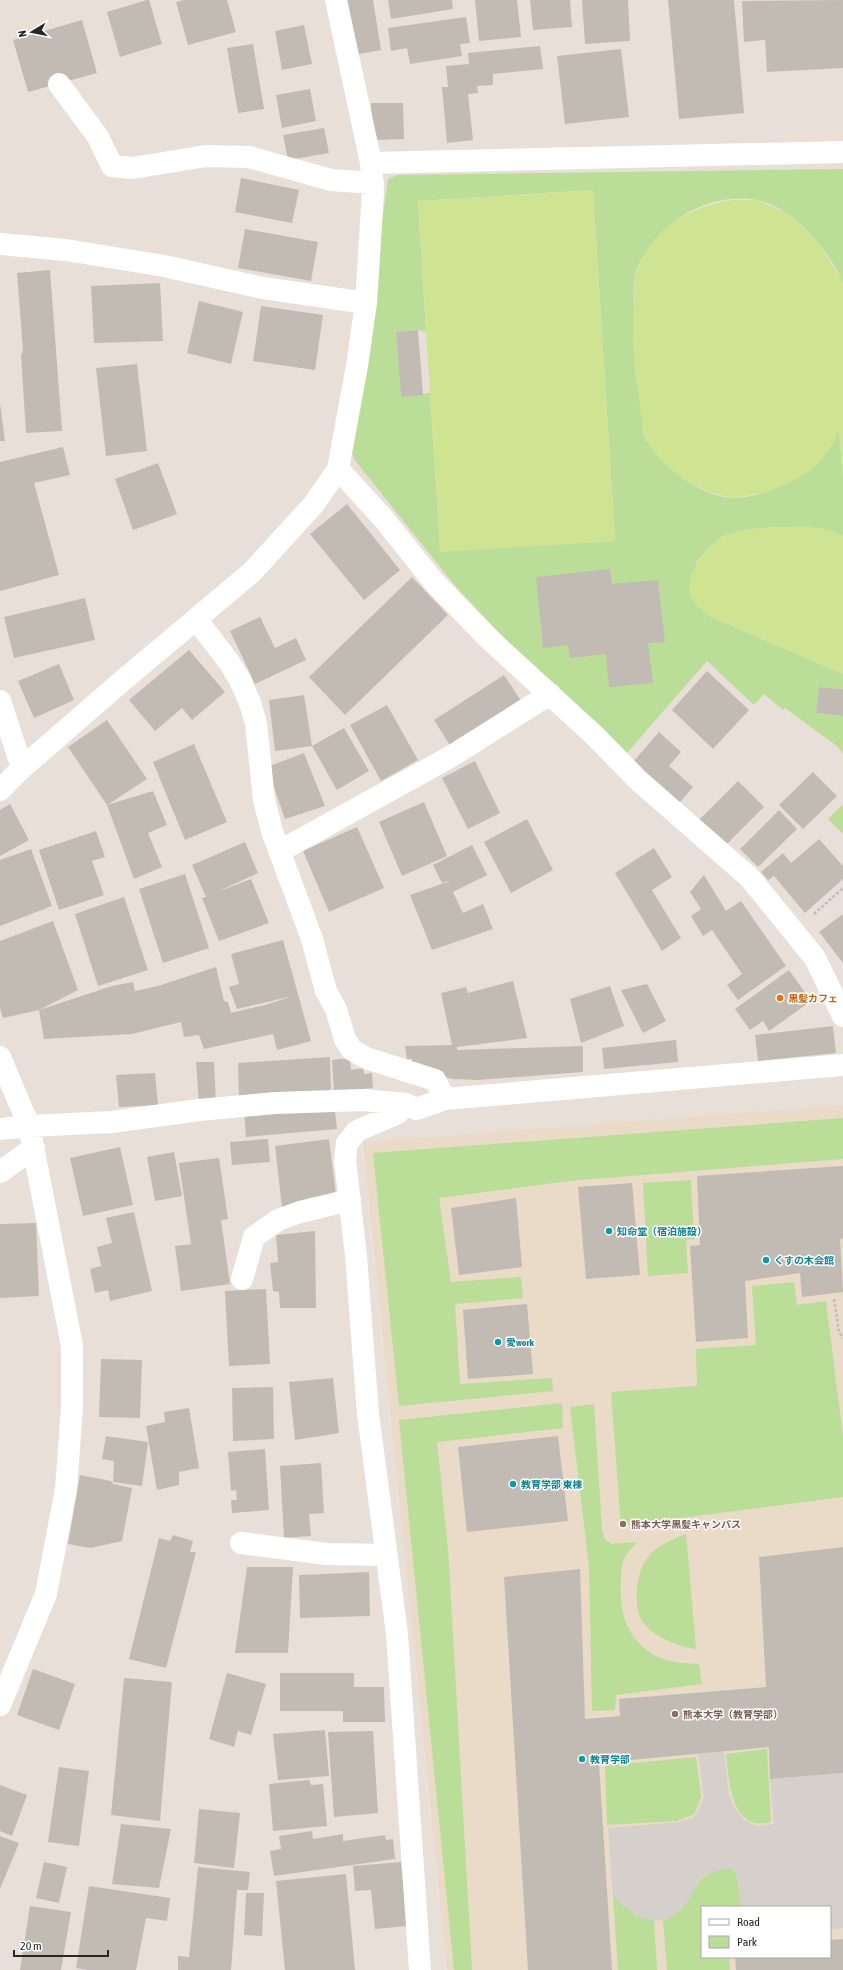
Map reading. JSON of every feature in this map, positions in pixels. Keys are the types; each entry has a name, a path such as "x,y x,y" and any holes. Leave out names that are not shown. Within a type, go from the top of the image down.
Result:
{"street":[{"path":"0,790 22,768 121,682 252,572 314,504 338,469 357,366 366,303 372,173 336,0"},
{"path":"59,84 98,137 112,166 132,168 206,156 249,157 331,180 372,173 843,152"},
{"path":"0,244 66,250 164,266 263,288 366,303"},
{"path":"338,469 383,518 434,582 488,638 550,694 638,780 750,878 815,958 843,1016"},
{"path":"196,619 229,662 240,680 250,703 256,723 264,800 272,831 312,939 326,991 336,1009 345,1040 352,1050 366,1058 435,1080 445,1099"},
{"path":"280,851 450,757 550,694"},
{"path":"0,701 22,768"},
{"path":"0,1057 29,1126 72,1346 72,1407 66,1489 46,1594 0,1705"},
{"path":"0,1129 112,1122 199,1110 276,1103 349,1100 406,1104 416,1109 445,1099 843,1065"},
{"path":"406,1104 398,1112 357,1131 347,1143 345,1160 356,1256 368,1414 397,1634 420,1970"},
{"path":"0,1172 34,1148"},
{"path":"242,1279 254,1237 278,1220 300,1212 350,1200"},
{"path":"241,1543 326,1554 386,1555"}],"path":[{"path":"794,932 843,888"},
{"path":"834,1299 839,1332 843,1338"}],"shaded area":[{"name":"熊本大学黒髪キャンパス","path":"843,1105 843,1970 447,1970 363,1142"},
{"path":"724,1751 729,1795 734,1806 744,1820 757,1826 774,1824 770,1779 843,1773 843,1928 831,1930 831,1906 741,1906 738,1880 734,1870 730,1868 708,1873 698,1881 688,1902 669,1918 663,1920 654,1921 641,1918 613,1897 608,1828 678,1822 693,1818 697,1813 704,1797 698,1754"}],"green space":[{"path":"843,169 843,289 841,278 833,263 817,241 794,218 776,207 757,200 728,199 700,207 675,221 664,230 642,258 634,280 634,333 638,388 646,440 653,450 672,470 695,486 708,492 720,496 739,498 765,492 794,480 811,469 824,456 839,427 843,480 843,536 818,529 783,527 748,530 722,537 711,545 696,563 693,601 709,616 843,674 843,689 819,687 816,713 843,716 843,754 838,747 785,708 783,710 764,694 754,705 707,661 626,754 517,651 456,587 354,459 352,453 352,432 388,179 398,175","holes":["593,190 615,541 440,551 430,393 401,397 396,332 418,330 426,332 418,201"]},
{"path":"593,190 615,541 440,552 418,201"},
{"path":"733,200 757,200 787,213 794,218 819,244 843,282 843,480 839,428 835,441 819,463 807,473 787,484 763,493 733,498 712,493 693,484 671,470 659,458 645,439 635,372 633,341 635,277 641,260 660,233 672,223 700,208"},
{"path":"814,527 843,536 843,674 709,616 694,603 690,592 692,574 701,557 708,549 721,538 730,534 761,528"},
{"path":"843,804 843,834 828,819"},
{"path":"843,1118 843,1159 569,1181 439,1198 451,1282 521,1277 523,1298 455,1304 460,1384 552,1378 553,1391 399,1406 373,1153"},
{"path":"691,1180 694,1239 686,1240 688,1273 648,1276 643,1183"},
{"path":"794,1282 797,1305 826,1301 843,1437 843,1497 621,1526 611,1392 697,1386 696,1349 756,1345 752,1286"},
{"path":"562,1403 563,1428 437,1442 448,1548 472,1970 454,1970 399,1420"},
{"path":"594,1404 602,1529 605,1540 612,1544 637,1542 625,1556 621,1569 621,1603 626,1624 638,1641 656,1656 671,1661 699,1664 702,1684 616,1695 615,1710 592,1711 589,1567 570,1407"},
{"path":"686,1534 696,1649 672,1643 656,1635 640,1617 637,1603 638,1580 640,1571 646,1560 661,1546"},
{"path":"767,1749 771,1822 758,1823 748,1820 740,1812 735,1802 731,1790 726,1754"},
{"path":"696,1757 701,1796 696,1811 693,1815 676,1821 607,1825 605,1766"},
{"path":"731,1868 734,1870 738,1880 741,1906 701,1906 701,1958 729,1958 730,1970 667,1970 663,1920 675,1914 683,1907 699,1882 706,1875 716,1870"},
{"path":"613,1897 636,1915 654,1921 657,1970 618,1970"}],"building":[{"path":"149,0 162,44 120,57 107,12"},
{"path":"184,0 227,0 236,32 188,45 176,2"},
{"path":"345,0 373,0 381,50 354,55"},
{"path":"388,0 452,0 453,9 391,19"},
{"path":"475,0 517,0 521,37 479,41"},
{"path":"530,0 570,0 572,27 533,30"},
{"path":"582,0 628,0 630,41 585,44"},
{"path":"668,0 734,0 744,113 679,119"},
{"path":"843,0 843,68 767,72 765,40 744,42 742,1"},
{"path":"466,17 470,43 460,44 462,56 410,64 407,48 391,51 388,28"},
{"path":"82,20 97,73 28,92 13,40"},
{"path":"304,25 312,64 282,70 275,31"},
{"path":"253,44 264,109 238,113 227,48"},
{"path":"540,46 543,69 493,74 493,85 477,86 478,93 468,94 473,140 447,143 442,87 448,87 446,66 469,64 468,53"},
{"path":"621,49 629,117 565,124 557,56"},
{"path":"310,89 316,121 282,128 276,95"},
{"path":"371,103 403,103 404,139 372,140"},
{"path":"324,128 329,153 288,160 283,135"},
{"path":"241,178 299,190 292,223 235,212"},
{"path":"245,229 318,242 311,281 238,268"},
{"path":"50,270 62,431 26,433 21,355 23,351 17,273"},
{"path":"160,283 163,341 94,343 91,286"},
{"path":"199,301 243,312 231,364 187,353"},
{"path":"261,306 323,315 315,370 253,361"},
{"path":"418,330 423,395 401,397 396,332"},
{"path":"137,364 147,451 106,456 96,368"},
{"path":"0,403 5,441 0,441"},
{"path":"63,447 70,475 34,483 59,575 0,591 0,462"},
{"path":"158,463 177,514 133,530 115,479"},
{"path":"347,504 400,570 364,600 310,534"},
{"path":"610,569 612,584 658,580 665,642 648,643 653,683 609,687 606,654 570,658 568,645 543,648 536,577"},
{"path":"412,577 448,615 345,715 309,677"},
{"path":"85,598 95,640 14,658 4,617"},
{"path":"260,617 275,648 296,638 306,660 255,684 230,631"},
{"path":"189,650 225,692 192,720 182,708 155,731 129,700"},
{"path":"59,664 74,700 34,718 18,681"},
{"path":"707,671 749,710 713,749 672,710"},
{"path":"504,675 521,701 451,747 434,720"},
{"path":"819,687 843,689 843,716 816,713"},
{"path":"304,695 312,746 275,751 269,700"},
{"path":"387,705 418,760 381,781 350,725"},
{"path":"107,720 147,779 107,805 68,747"},
{"path":"344,728 369,771 337,790 312,746"},
{"path":"659,732 681,752 669,766 693,787 675,808 633,762"},
{"path":"194,744 227,822 185,840 153,762"},
{"path":"304,753 325,806 285,819 267,767"},
{"path":"475,761 500,813 468,829 442,778"},
{"path":"813,772 837,796 803,829 779,805"},
{"path":"738,781 764,807 724,847 698,821"},
{"path":"153,791 167,825 148,833 162,867 134,879 107,805"},
{"path":"424,802 447,856 402,876 379,822"},
{"path":"10,804 29,840 0,856 0,810"},
{"path":"779,810 797,829 758,867 740,849"},
{"path":"527,819 553,870 511,893 484,842"},
{"path":"357,827 384,888 329,912 303,851"},
{"path":"96,831 105,857 92,861 104,895 59,910 39,850"},
{"path":"819,839 843,866 843,879 805,913 774,876 768,880 761,872 783,853 791,863"},
{"path":"245,842 258,873 217,892 251,879 269,923 219,941 202,898 206,897 192,865"},
{"path":"472,845 487,875 453,892 463,913 483,904 493,929 432,950 410,895 447,882 451,889 447,881 442,883 433,865"},
{"path":"654,848 672,877 652,890 681,938 662,951 615,873"},
{"path":"31,849 52,906 0,926 0,860"},
{"path":"185,874 209,948 163,963 139,889"},
{"path":"704,875 726,911 741,901 786,966 738,1000 727,985 742,974 712,930 703,936 691,916 701,909 690,892"},
{"path":"124,897 148,970 98,986 75,914"},
{"path":"843,914 843,963 819,932"},
{"path":"53,921 78,990 39,1010 3,1018 0,1008 0,941"},
{"path":"283,940 311,1041 277,1050 273,1034 204,1049 199,1035 184,1037 181,1022 132,1034 44,1039 39,1010 112,986 133,982 135,991 158,986 216,967 224,1001 228,1002 231,1013 265,1005 293,996 237,1009 229,987 239,984 231,954"},
{"path":"789,970 811,1001 769,1031 763,1021 750,1030 735,1009"},
{"path":"513,981 527,1038 457,1047 457,1050 583,1046 583,1072 477,1080 452,1079 413,1067 412,1059 407,1059 405,1046 452,1045 441,993 466,987 468,993"},
{"path":"647,984 666,1021 643,1033 621,990"},
{"path":"610,986 624,1026 581,1043 570,999"},
{"path":"833,1026 836,1053 758,1061 755,1035"},
{"path":"676,1040 678,1062 604,1069 602,1048"},
{"path":"330,1057 331,1095 239,1099 238,1063"},
{"path":"350,1058 351,1070 363,1068 364,1074 372,1073 373,1088 334,1092 332,1060"},
{"path":"196,1062 214,1062 216,1102 199,1104"},
{"path":"155,1073 158,1105 119,1107 116,1075"},
{"path":"334,1103 337,1129 246,1137 244,1111"},
{"path":"268,1139 270,1162 232,1165 230,1142"},
{"path":"329,1139 336,1195 309,1198 308,1204 282,1207 275,1146"},
{"path":"120,1147 133,1205 83,1216 70,1158"},
{"path":"174,1152 182,1196 155,1201 147,1157"},
{"path":"219,1158 228,1219 221,1220 230,1284 181,1291 175,1246 191,1244 179,1163"},
{"name":"くすの木会館","path":"843,1166 843,1238 840,1239 843,1292 802,1297 800,1273 745,1281 748,1338 696,1342 690,1246 700,1245 697,1176"},
{"name":"知命堂（宿泊施設）","path":"632,1183 640,1275 586,1279 578,1187"},
{"path":"516,1198 522,1267 459,1275 451,1208"},
{"path":"134,1212 152,1291 110,1301 108,1290 95,1293 90,1269 101,1266 97,1247 112,1243 106,1218"},
{"path":"36,1223 39,1296 0,1298 0,1224"},
{"path":"315,1231 316,1308 280,1308 279,1292 273,1291 270,1263 278,1262 276,1235"},
{"path":"266,1289 270,1364 229,1366 225,1291"},
{"name":"愛work","path":"527,1304 533,1374 468,1379 463,1310"},
{"path":"101,1359 142,1360 140,1418 99,1417"},
{"path":"333,1378 339,1433 295,1440 289,1382"},
{"path":"273,1387 274,1439 233,1441 232,1388"},
{"path":"189,1408 199,1468 179,1472 179,1485 157,1490 146,1426 165,1422 164,1412"},
{"path":"106,1436 148,1442 142,1486 113,1482 114,1461 102,1459"},
{"name":"教育学部 東棟","path":"558,1436 568,1521 467,1532 458,1447"},
{"path":"265,1449 269,1510 232,1513 231,1500 237,1500 236,1490 231,1491 228,1452"},
{"path":"321,1463 324,1513 309,1514 311,1536 284,1538 280,1466"},
{"path":"80,1475 111,1481 113,1484 132,1488 122,1541 90,1548 68,1544"},
{"path":"173,1535 193,1541 190,1552 196,1552 166,1668 129,1659 159,1538 170,1541"},
{"name":"教育学部","path":"843,1547 843,1773 770,1779 769,1747 599,1763 612,1970 528,1970 504,1577 580,1569 585,1719 620,1716 619,1699 766,1687 759,1557"},
{"path":"247,1567 293,1567 288,1653 235,1653"},
{"path":"369,1572 370,1616 300,1618 299,1575"},
{"path":"33,1669 75,1684 59,1730 17,1715"},
{"path":"227,1673 266,1684 251,1735 238,1731 234,1747 209,1739"},
{"path":"280,1673 354,1673 354,1687 384,1687 385,1722 343,1722 343,1711 280,1711"},
{"path":"124,1678 172,1682 160,1821 111,1815"},
{"path":"325,1730 329,1776 278,1780 273,1734"},
{"path":"373,1731 378,1813 334,1817 328,1732"},
{"path":"59,1767 89,1771 79,1846 48,1842"},
{"path":"309,1780 311,1785 323,1784 327,1826 273,1831 269,1784"},
{"path":"0,1785 27,1795 12,1836 0,1831"},
{"path":"199,1809 240,1813 234,1868 194,1863"},
{"path":"121,1824 171,1829 159,1888 112,1884"},
{"path":"312,1831 313,1839 343,1834 343,1841 385,1835 386,1840 393,1839 395,1859 274,1876 270,1851 281,1849 279,1836"},
{"path":"0,1836 19,1843 0,1889"},
{"path":"44,1862 67,1867 59,1903 36,1898"},
{"path":"401,1862 407,1926 375,1929 371,1890 355,1891 353,1866"},
{"path":"198,1867 250,1872 248,1890 237,1890 231,1970 178,1970 178,1956 189,1957"},
{"path":"346,1874 355,1970 285,1970 276,1881"},
{"path":"89,1886 170,1898 167,1921 146,1918 136,1970 88,1970 76,1968"},
{"path":"246,1893 264,1893 262,1936 244,1935"},
{"path":"30,1906 71,1912 61,1970 20,1970"},
{"path":"843,1939 843,1970 736,1970 735,1958 831,1958 831,1940"}],"place":[{"name":"黒髪カフェ","path":"780,998"},
{"name":"知命堂（宿泊施設）","path":"609,1231"},
{"name":"くすの木会館","path":"766,1260"},
{"name":"愛work","path":"498,1342"},
{"name":"教育学部 東棟","path":"513,1484"},
{"name":"熊本大学黒髪キャンパス","path":"623,1524"},
{"name":"熊本大学（教育学部）","path":"675,1714"},
{"name":"教育学部","path":"582,1759"}]}
